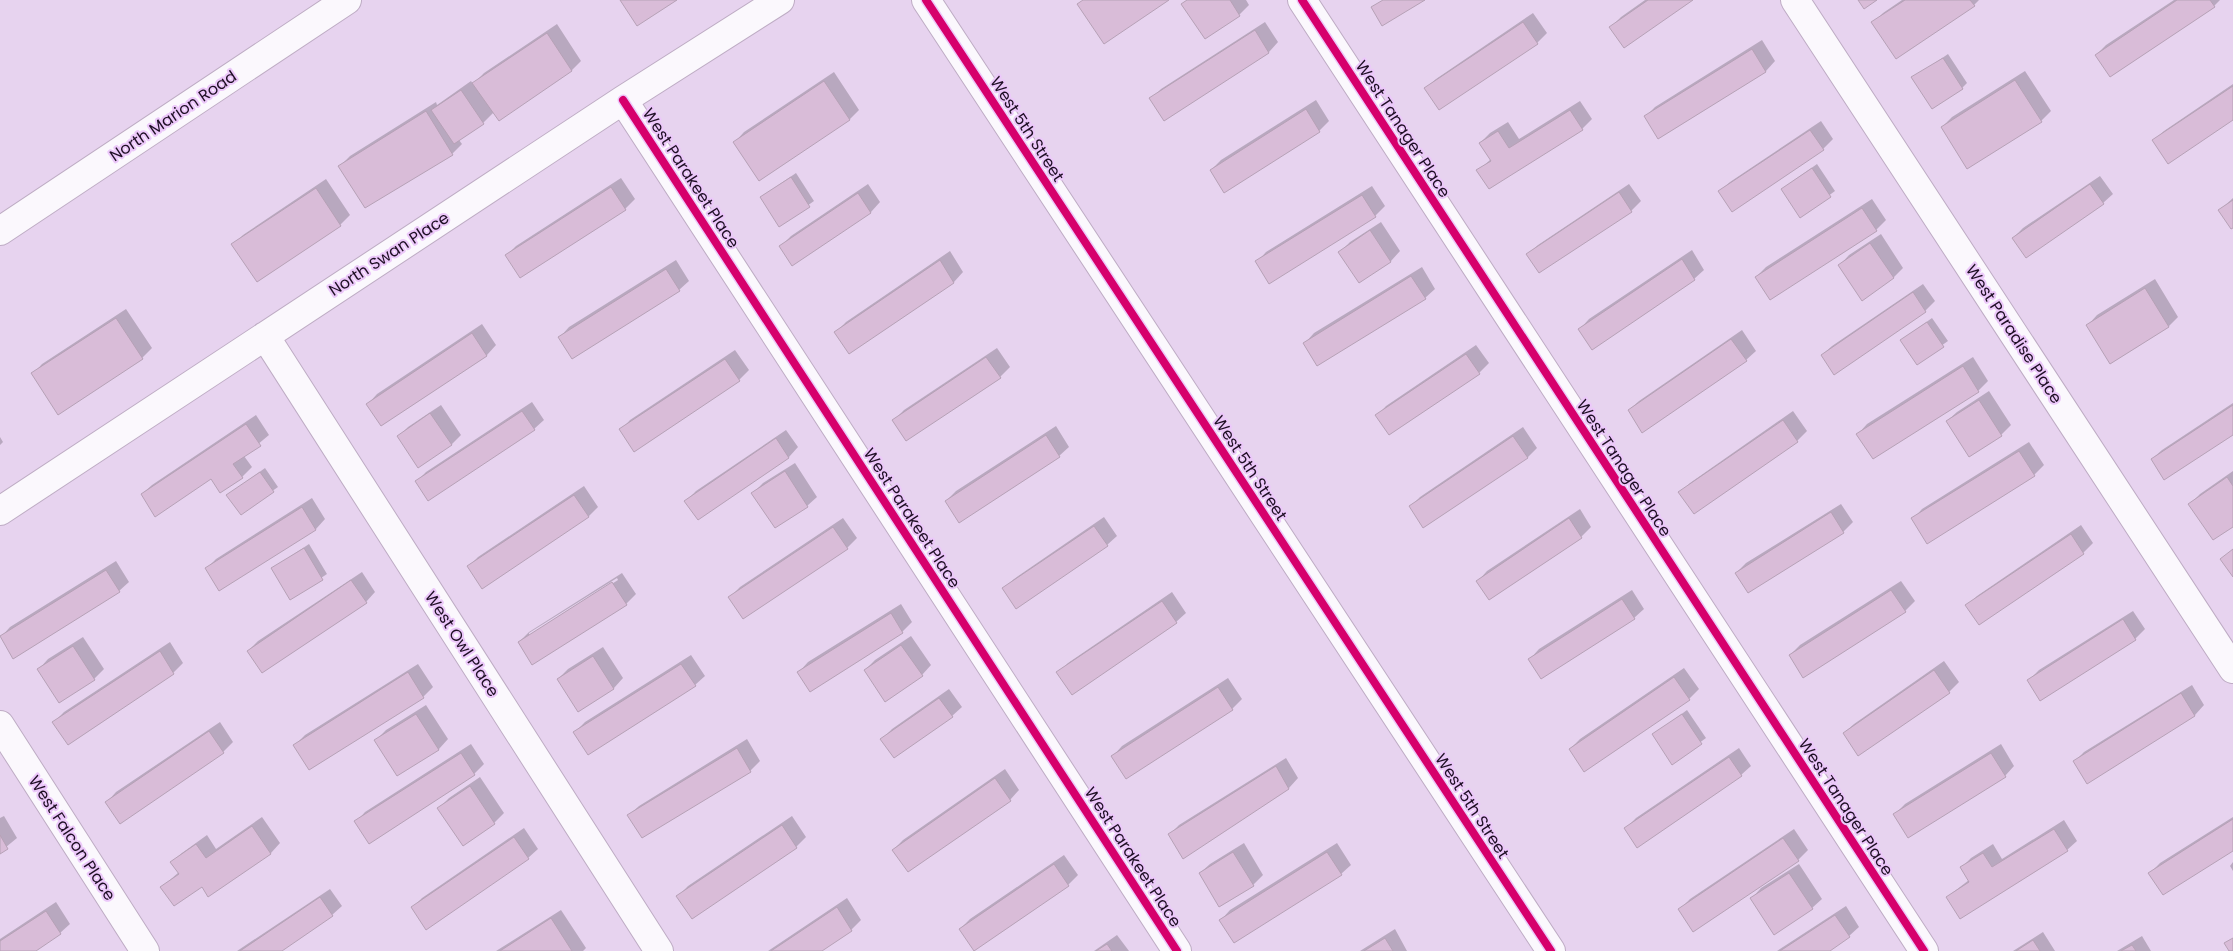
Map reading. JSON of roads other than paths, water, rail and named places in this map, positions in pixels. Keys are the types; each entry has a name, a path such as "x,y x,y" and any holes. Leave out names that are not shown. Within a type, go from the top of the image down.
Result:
{"street":[{"name":"North Marion Road","path":"0,231 347,0"},
{"name":"North Swan Place","path":"0,511 623,100 780,0"},
{"name":"West 5th Street","path":"926,0 1550,951"},
{"name":"West Tanager Place","path":"1302,0 1924,951"},
{"name":"West Paradise Place","path":"1795,0 2233,669"},
{"name":"West Parakeet Place","path":"623,100 1177,951"},
{"name":"West Owl Place","path":"265,336 658,951"},
{"name":"West Falcon Place","path":"0,725 145,951"}]}
